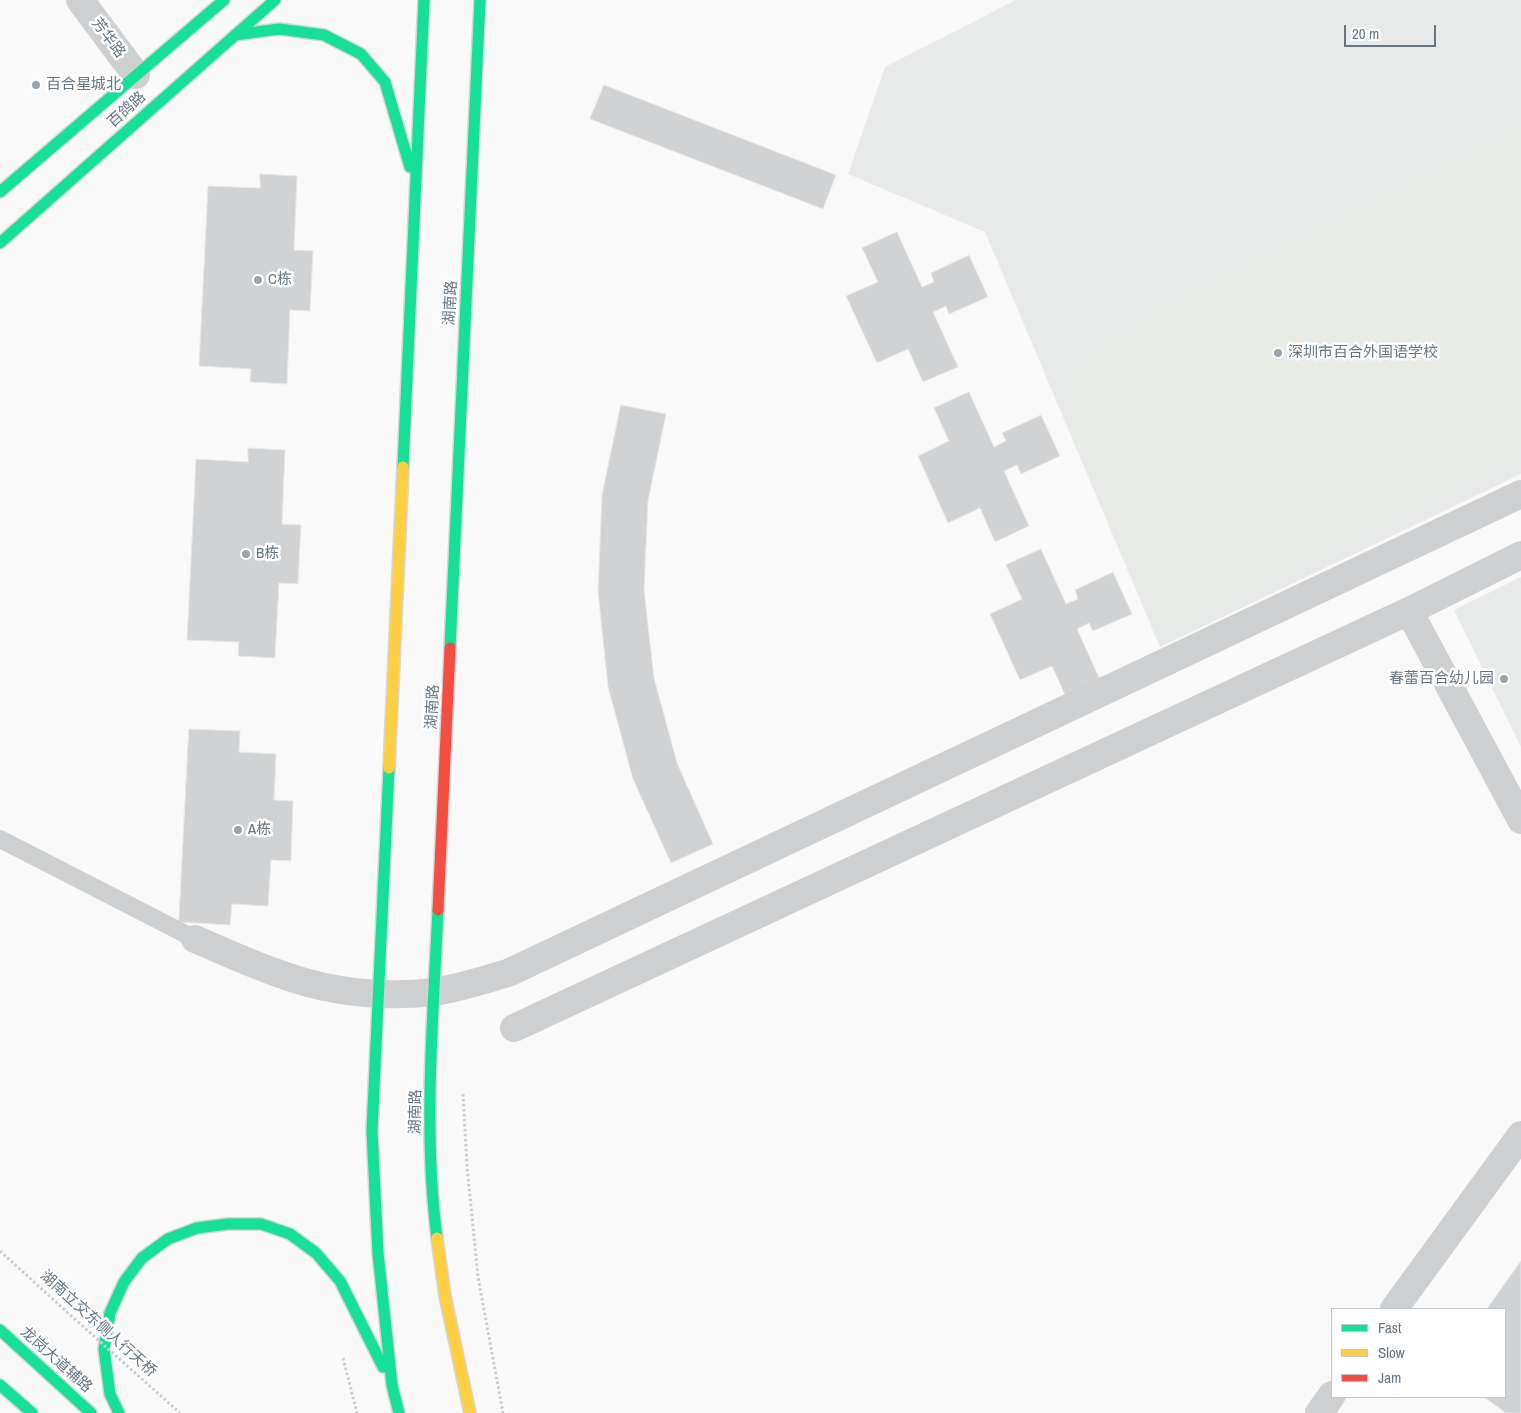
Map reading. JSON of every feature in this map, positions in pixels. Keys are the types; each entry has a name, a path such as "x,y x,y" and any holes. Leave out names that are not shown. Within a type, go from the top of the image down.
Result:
{"main road":[{"name":"百鸽路","path":"0,192 224,0"},
{"name":"百鸽路","path":"0,243 275,0"},
{"path":"399,1413 392,1385 378,1253 372,1131 424,0"},
{"name":"湖南路","path":"470,1413 439,1257 430,1159 435,992 480,0"},
{"path":"235,35 279,28 324,35 362,54 385,82 416,188"},
{"path":"119,1413 110,1394 104,1349 110,1313 124,1282 142,1258 168,1238 197,1228 228,1224 261,1224 290,1234 316,1253 340,1281 392,1385"},
{"name":"龙岗大道辅路","path":"0,1330 91,1413"},
{"path":"0,1385 32,1413"}],"street":[{"name":"芳华路","path":"80,0 136,75"},
{"path":"195,939 280,974 312,984 345,991 379,994 435,992 472,984 508,973 1521,494"},
{"path":"514,1028 1409,611 1521,555"},
{"path":"1409,611 1521,820"},
{"path":"1395,1308 1521,1135"},
{"path":"1319,1413 1331,1396"}],"lane":[{"path":"0,839 195,939"}],"path":[{"path":"463,1092 467,1166 478,1277 504,1413"},
{"name":"湖南立交东侧人行天桥","path":"0,1251 180,1413"},
{"path":"341,1350 356,1413"}],"shaded area":[{"name":"深圳市百合外国语学校","path":"1016,0 1521,0 1521,474 1160,647 985,232 848,174 885,67"},
{"path":"1521,127 1521,451 1178,627 1162,622 1078,448 1066,401 1067,377 1081,359 1159,312"},
{"name":"春蕾百合幼儿园","path":"1521,577 1521,747 1454,610"}],"building":[{"path":"604,85 836,175 823,209 590,119"},
{"name":"C栋","path":"260,174 297,176 294,250 313,251 310,311 290,310 287,384 250,382 251,369 199,366 208,186 260,188"},
{"path":"897,232 922,287 934,282 931,273 969,255 988,297 949,314 946,306 933,312 958,367 923,382 908,349 877,363 846,296 878,282 862,248"},
{"path":"969,392 994,447 1006,441 1002,433 1041,415 1060,456 1021,474 1017,465 1004,471 1029,526 995,542 980,508 948,523 918,456 949,441 934,408"},
{"path":"621,405 666,414 648,501 644,590 654,678 677,763 713,844 671,863 633,779 608,687 598,591 602,495"},
{"name":"B栋","path":"248,448 285,450 282,524 301,525 298,584 279,583 275,658 238,656 239,642 187,640 196,459 248,462"},
{"path":"1041,549 1066,604 1078,599 1075,590 1113,572 1132,614 1093,631 1089,623 1077,629 1102,684 1067,699 1052,666 1020,680 990,614 1022,599 1006,565"},
{"name":"A栋","path":"189,729 240,731 239,752 276,754 274,800 293,801 291,861 271,860 268,906 232,904 230,925 179,922"},
{"path":"1521,1261 1521,1413 1506,1413 1485,1398 1506,1398 1506,1308 1488,1308"}],"traffic: fast":[{"path":"0,192 224,0"},
{"path":"0,243 275,0"},
{"path":"403,467 424,0"},
{"path":"450,648 480,0"},
{"path":"235,35 279,29 324,35 361,54 385,82 410,167"},
{"path":"389,768 372,1131 378,1253 392,1385 399,1413"},
{"path":"437,1238 431,1157 430,1074 438,910"},
{"path":"119,1413 110,1394 104,1349 110,1313 124,1282 142,1258 168,1239 197,1228 228,1224 261,1224 290,1234 316,1253 340,1281 383,1367"},
{"path":"0,1330 91,1413"},
{"path":"0,1385 32,1413"}],"traffic: slow":[{"path":"389,768 403,467"},
{"path":"437,1238 445,1296 470,1413"}],"traffic: jam":[{"path":"438,910 450,648"}],"place":[{"name":"百合星城北","path":"36,85"},
{"name":"C栋","path":"258,280"},
{"name":"深圳市百合外国语学校","path":"1278,353"},
{"name":"B栋","path":"246,554"},
{"name":"春蕾百合幼儿园","path":"1504,679"},
{"name":"A栋","path":"238,830"}]}
